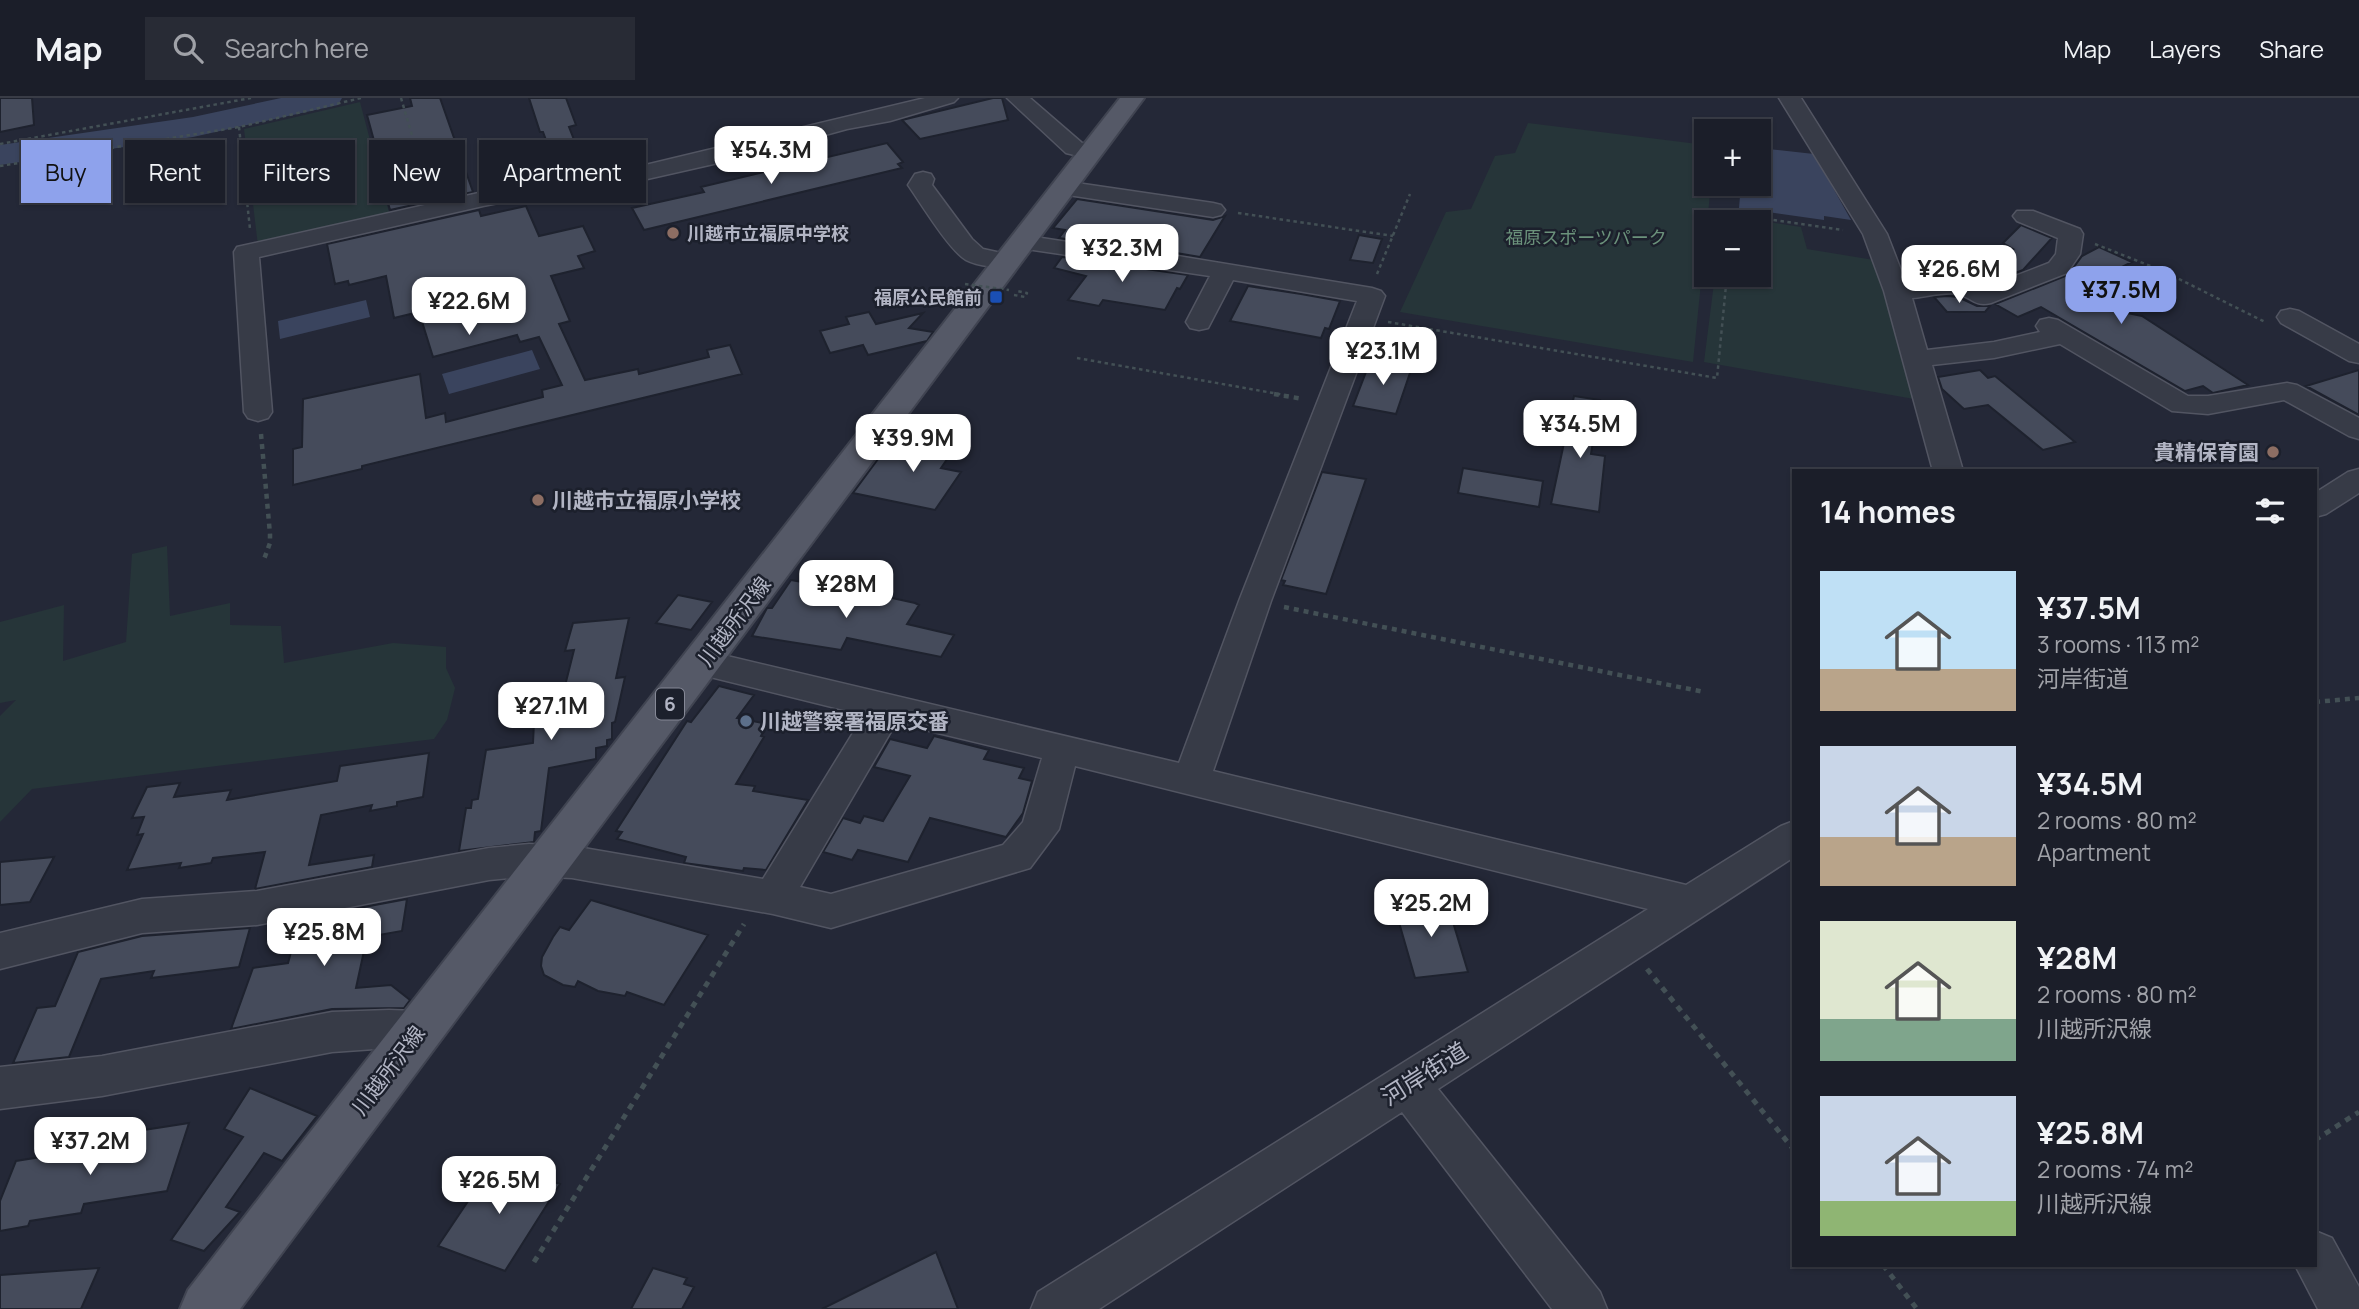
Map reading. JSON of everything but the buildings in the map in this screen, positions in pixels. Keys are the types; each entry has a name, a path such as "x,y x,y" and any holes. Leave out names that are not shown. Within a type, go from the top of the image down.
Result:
{"main road":[{"name":"川越所沢線","path":"207,1309 417,1031 1012,264 1063,188 1132,98"}],"street":[{"path":"258,412 246,252 565,183 612,180 749,149 845,123 890,115 947,98"},
{"path":"1018,98 1074,148 1091,152"},
{"path":"1790,98 1875,234 1897,291 1947,469"},
{"path":"923,178 920,184 963,244 975,255 1012,264 1226,270 1368,302 1255,601 1191,780"},
{"path":"1063,188 1213,210"},
{"path":"1897,291 1963,286 1982,298 2058,268 2068,254 2071,234 2025,216"},
{"path":"1199,322 1226,270"},
{"path":"2290,317 2359,355"},
{"path":"1917,359 1994,351 2056,331 2182,405 2208,405 2287,391 2359,430"},
{"path":"2317,506 2359,479"},
{"path":"702,663 1690,903"},
{"path":"768,896 887,708"},
{"path":"0,951 142,916 257,908 489,864 552,860 768,896 831,911 1016,857 1040,829 1057,766 1064,751"},
{"name":"河岸街道","path":"1055,1309 1792,838"},
{"path":"0,1088 102,1076 332,1032 389,1029 417,1031"},
{"path":"1407,1084 1583,1309"},
{"path":"2317,1259 2344,1309"}],"path":[{"path":"0,144 251,98"},
{"path":"0,166 239,127 361,98"},
{"path":"401,98 434,210"},
{"path":"239,127 252,250"},
{"path":"1410,194 1368,302 1717,378 1726,287"},
{"path":"1213,210 1392,236"},
{"path":"1771,219 1875,234"},
{"path":"2071,237 2088,241 2163,271 2270,325 2290,317"},
{"path":"965,284 1012,264"},
{"path":"1077,358 1331,404"},
{"path":"258,412 270,534 270,543 263,562"},
{"path":"1255,601 1704,692"},
{"path":"2317,702 2359,698"},
{"path":"534,1262 768,896"},
{"path":"1627,944 1792,1148"},
{"path":"2317,1139 2359,1112"},
{"path":"1885,1267 1917,1309"}],"green space":[{"path":"360,102 370,140 369,203 387,203 390,216 258,246 253,203 355,203 355,140 245,140 244,129"},
{"name":"福原スポーツパーク","path":"1528,123 1694,144 1694,196 1710,196 1708,210 1694,210 1694,287 1701,287 1693,362 1400,312 1446,212 1471,209 1495,156 1515,153"},
{"path":"1771,222 1801,227 1807,249 1874,260 1914,399 1704,362 1713,287 1771,287"},
{"path":"167,546 170,616 230,603 230,625 281,626 284,663 393,643 446,647 446,668 455,688 447,720 434,739 32,789 0,822 0,716 16,700 0,703 0,622 64,605 63,661 126,642 132,554"}],"water":[{"path":"1771,149 1814,154 1851,220 1824,216 1824,220 1771,213 1771,210 1739,208 1740,196 1771,196"},
{"path":"366,300 370,317 280,339 278,321"},
{"path":"532,350 540,369 449,394 442,374"}],"waterway":[{"path":"0,155 193,127 326,98"}],"place":[{"name":"川越市立福原中学校","path":"673,233"},
{"name":"福原公民館前","path":"996,297"},
{"name":"貴精保育園","path":"2273,452"},
{"name":"川越市立福原小学校","path":"538,500"},
{"name":"川越警察署福原交番","path":"746,721"}]}
